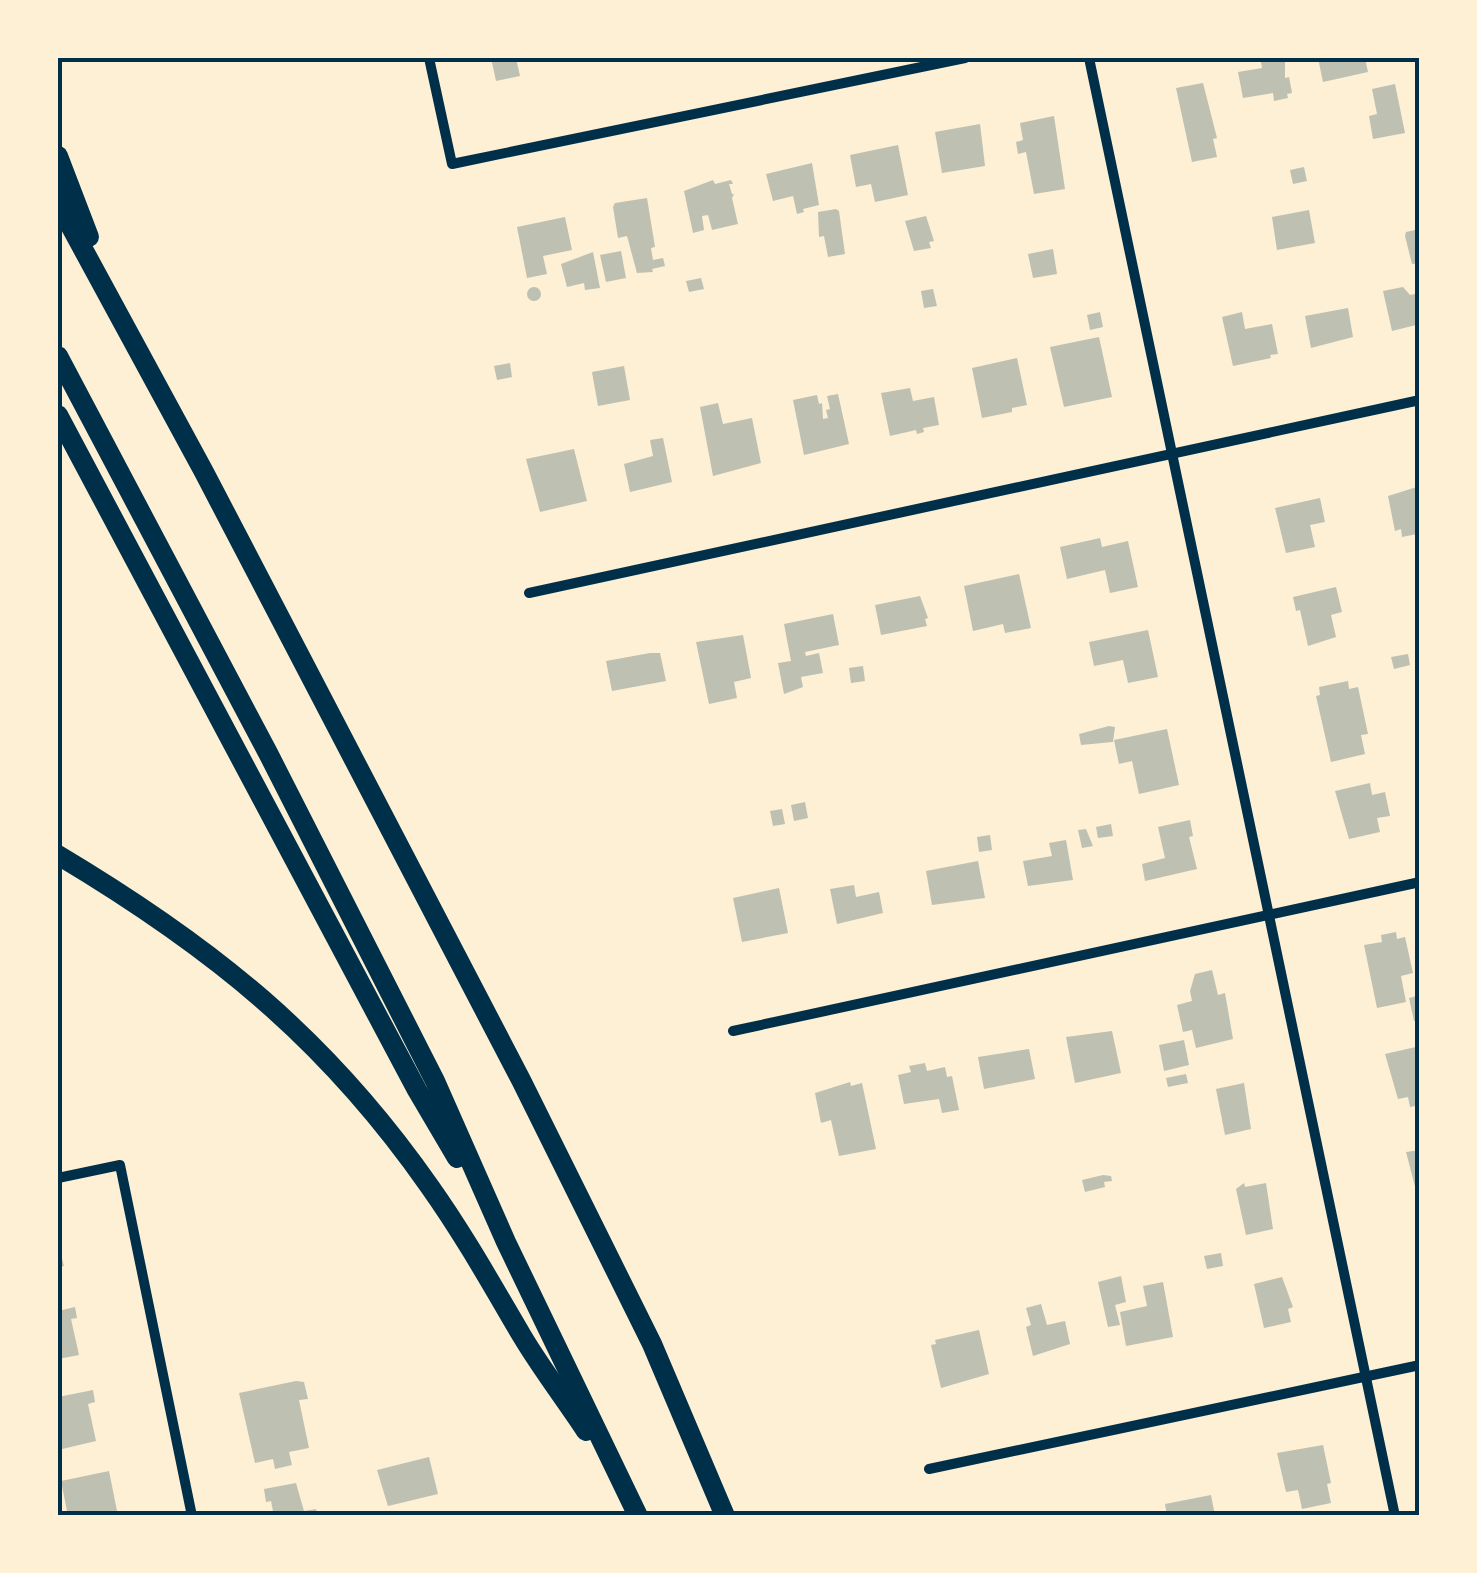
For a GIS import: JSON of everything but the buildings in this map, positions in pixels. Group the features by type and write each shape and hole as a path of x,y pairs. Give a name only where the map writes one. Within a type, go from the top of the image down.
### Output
{"highway":[{"path":"58,156 119,314"},
{"path":"58,203 521,1080 652,1344 725,1516"},
{"path":"58,356 435,1081 506,1242 638,1516"},
{"path":"58,416 416,1090 506,1242"},
{"path":"58,855 202,947 258,993 329,1061 428,1184 524,1338 626,1489"}],"street":[{"path":"429,58 452,164 965,58"},
{"path":"1089,58 1396,1516"},
{"path":"529,593 1420,400"},
{"path":"732,1031 1420,882"},
{"path":"58,1178 120,1165 192,1516"},
{"path":"929,1469 1420,1365"}]}
